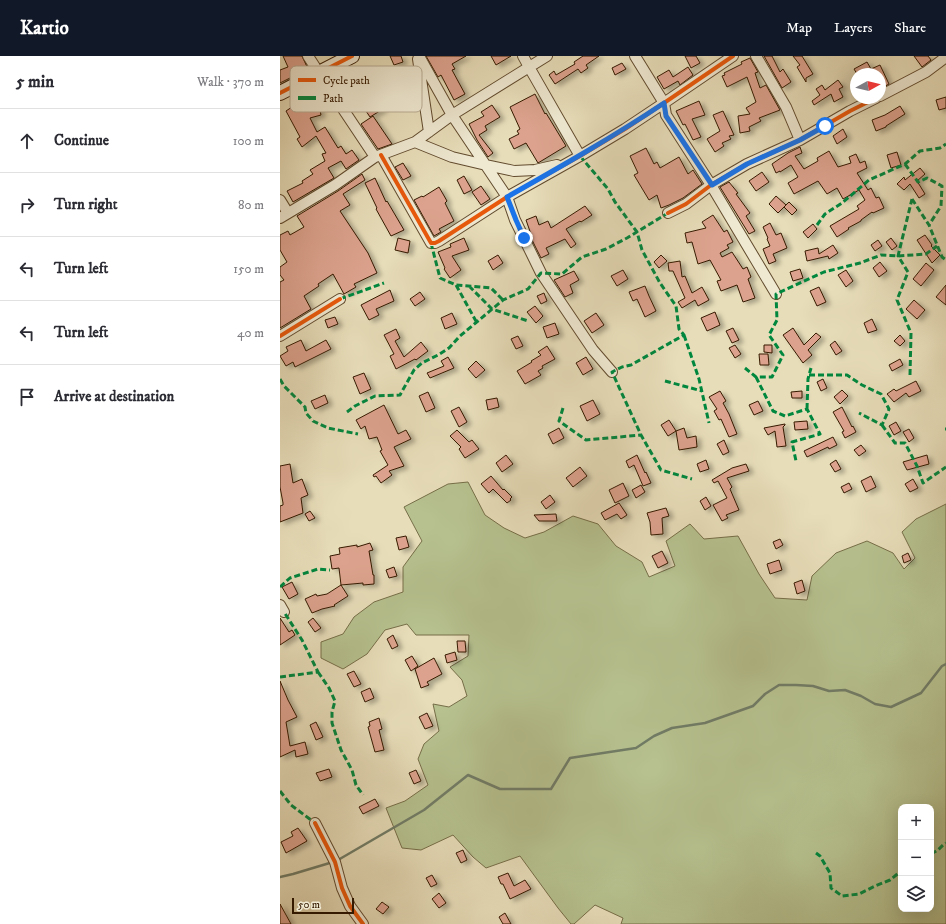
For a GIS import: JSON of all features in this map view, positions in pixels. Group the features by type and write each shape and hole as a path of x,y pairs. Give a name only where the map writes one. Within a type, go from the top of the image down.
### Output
{"street":[{"path":"308,56 314,66"},
{"path":"333,66 352,56"},
{"path":"418,56 452,115 507,197 541,273 593,350 612,372"},
{"path":"418,56 419,66"},
{"path":"523,56 580,156"},
{"path":"280,200 284,215 335,185 378,156 415,142 452,115 547,56"},
{"path":"635,56 664,103 666,116 712,185 776,294"},
{"path":"347,112 378,156 432,243 435,244 507,197 625,129 733,56"},
{"path":"756,56 786,107 800,140"},
{"path":"886,93 926,72 946,57"},
{"path":"422,84 429,132"},
{"path":"280,93 290,88"},
{"path":"668,213 686,204 712,185 747,164 800,140 864,104"},
{"path":"415,142 452,157 486,166 514,171 535,170 568,163"},
{"path":"280,336 340,299"},
{"path":"315,823 335,862 347,900 363,924"}],"green space":[{"path":"468,482 485,515 504,528 525,538 544,532 573,516 598,524 616,546 642,562 649,577 675,566 666,541 690,524 704,539 738,536 759,574 775,598 807,600 812,576 836,553 867,541 893,553 904,569 915,558 902,532 916,519 946,504 946,924 621,924 623,918 595,905 574,924 571,924 520,856 486,868 473,857 453,835 421,850 402,848 386,808 405,801 428,785 418,759 424,744 439,731 433,704 449,707 467,696 462,680 450,667 468,656 469,635 416,635 407,624 385,630 367,654 343,669 321,658 321,642 343,634 354,617 374,602 403,592 403,567 422,541 404,507 448,484"}],"building":[{"path":"283,56 302,56 307,66 290,66 290,78 280,83 280,70 288,67"},
{"path":"390,56 401,56 403,62 394,65"},
{"path":"426,56 466,56 452,64 455,69 452,70 465,94 454,100 441,75 438,77"},
{"path":"491,56 511,56 496,65"},
{"path":"583,56 599,56 586,65 588,68 581,73 578,69 555,84 549,75 554,71 556,75 575,64 574,62"},
{"path":"685,56 696,56 700,63 691,68"},
{"path":"764,56 772,56 780,72 783,69 791,82 782,88"},
{"path":"793,56 802,56 813,74 806,78 806,82 797,67 800,65"},
{"path":"914,56 928,56 931,60 922,67"},
{"path":"750,58 758,72 755,73 760,88 766,85 780,110 759,118 761,121 749,127 750,131 740,133 738,116 750,114 746,108 756,102 747,77 727,87 722,76 725,75 724,73 742,64 741,62"},
{"path":"867,62 870,68 856,68"},
{"path":"622,63 626,69 615,75 612,68"},
{"path":"880,65 881,68 873,68"},
{"path":"688,67 693,75 680,85 678,81 664,89 657,77 669,70 673,77"},
{"path":"886,78 889,84 886,86"},
{"path":"838,80 843,87 839,89 843,97 834,102 831,94 814,105 812,101 820,95 816,89 822,85 825,90"},
{"path":"535,94 545,114 546,113 566,146 538,163 526,143 514,149 509,139 519,134 517,131 520,129 510,107"},
{"path":"946,97 946,108 939,110 936,100"},
{"path":"699,101 705,115 692,119 701,137 693,140 676,111"},
{"path":"492,105 500,117 485,126 487,130 479,135 493,153 488,157 469,124 484,116 481,112"},
{"path":"900,106 905,114 886,127 876,131 872,120 885,115"},
{"path":"290,108 290,112 320,112 321,115 310,118 317,132 325,127 338,148 341,146 346,154 352,150 359,160 346,169 341,161 328,168 334,178 293,202 287,191 303,183 302,181 313,174 310,170 325,161 322,154 326,153 316,136 302,147 297,139 300,137 286,111"},
{"path":"723,111 734,135 729,136 731,139 722,143 724,146 715,152 707,139 720,131 713,115"},
{"path":"367,112 378,112 370,117"},
{"path":"373,116 392,144 378,149 361,124"},
{"path":"843,129 847,137 837,144 833,136"},
{"path":"800,147 802,153 795,156 804,169 818,161 817,158 829,151 838,167 851,163 849,157 856,154 860,163 865,161 867,168 857,173 868,190 871,188 876,198 879,197 884,208 873,213 872,212 837,237 830,226 859,209 857,206 865,200 859,190 843,199 837,188 827,194 818,181 794,194 788,183 798,177 791,165 776,173 772,164"},
{"path":"646,148 654,164 657,162 660,168 679,157 688,174 693,170 702,184 683,198 661,208 657,195 649,200 634,175 638,173 630,156"},
{"path":"897,152 901,165 891,168 887,155"},
{"path":"403,163 411,176 403,180 395,167"},
{"path":"920,168 925,174 917,181 925,194 919,198 910,184 904,190 897,184 904,177 905,180"},
{"path":"762,172 769,182 756,191 749,181"},
{"path":"362,174 365,180 343,194 350,205 340,211 368,253 377,273 354,284 356,287 344,294 333,274 304,296 311,309 280,328 280,282 284,280 280,275 280,267 287,262 280,250 280,235 288,231 290,235 304,227 297,216 338,191"},
{"path":"464,176 472,190 464,194 457,180"},
{"path":"375,178 386,202 387,201 404,230 391,236 376,209 377,208 365,183"},
{"path":"729,182 738,193 736,194 750,213 746,216 755,231 749,234 720,187"},
{"path":"481,186 490,199 481,205 472,192"},
{"path":"439,187 447,201 445,203 454,221 439,229 441,232 434,236 414,200 422,196 423,197"},
{"path":"776,196 786,205 778,213 769,204"},
{"path":"789,202 797,210 792,215 784,207"},
{"path":"585,206 592,215 566,229 576,244 571,248 565,239 546,248 549,254 541,258 531,238 532,237 526,220 536,216 539,225 548,221 551,228"},
{"path":"713,215 724,232 727,230 733,242 727,245 729,248 720,253 722,257 732,252 743,269 747,267 751,277 748,279 755,298 743,302 737,285 721,291 717,281 721,280 710,260 698,264 692,242 687,243 685,233 706,228 702,222"},
{"path":"770,223 776,235 781,233 787,248 773,254 776,261 769,264 763,249 770,246 763,227"},
{"path":"813,224 817,229 808,238 803,232"},
{"path":"925,235 932,245 931,246 940,255 932,263 917,240"},
{"path":"398,238 410,241 408,253 395,250"},
{"path":"464,238 469,250 452,256 461,270 450,278 444,269 445,268 438,252 451,247 450,244"},
{"path":"891,238 897,246 892,250 886,242"},
{"path":"878,240 882,246 875,251 871,245"},
{"path":"833,245 838,253 829,259 828,256 807,261 805,251 818,248 819,254"},
{"path":"498,255 503,263 493,270 488,261"},
{"path":"661,255 667,261 659,268 654,262"},
{"path":"680,261 682,277 685,276 692,293 702,287 709,300 698,306 695,300 682,308 678,302 685,298 673,271 669,271 668,263"},
{"path":"880,262 887,271 879,277 873,268"},
{"path":"926,263 934,270 921,286 913,279"},
{"path":"800,269 803,278 793,281 790,272"},
{"path":"623,270 628,279 617,286 611,276"},
{"path":"846,270 853,281 846,287 838,275"},
{"path":"574,271 579,280 570,285 573,293 565,297 554,280"},
{"path":"946,285 946,305 936,297"},
{"path":"645,286 656,311 645,317 637,299 633,301 629,292"},
{"path":"819,287 826,302 817,306 810,291"},
{"path":"390,290 394,301 376,309 379,315 369,320 361,305"},
{"path":"420,292 425,299 415,306 410,299"},
{"path":"544,293 547,301 541,304 537,296"},
{"path":"914,300 925,310 917,319 906,309"},
{"path":"535,306 543,316 536,323 527,312"},
{"path":"715,312 720,325 707,331 701,318"},
{"path":"452,313 457,324 445,329 441,318"},
{"path":"596,313 604,325 592,333 584,321"},
{"path":"335,317 338,324 328,328 325,320"},
{"path":"872,319 877,330 868,333 864,323"},
{"path":"555,323 559,334 547,338 543,327"},
{"path":"733,328 739,340 732,343 726,331"},
{"path":"793,328 804,345 816,333 821,337 808,350 812,355 803,363 783,335"},
{"path":"396,329 400,338 395,341 404,357 421,342 428,351 416,360 415,359 396,369 390,356 394,354 384,335"},
{"path":"900,335 905,341 900,346 894,341"},
{"path":"518,336 523,346 516,349 511,339"},
{"path":"301,340 306,351 326,340 331,349 295,367 293,362 286,366 280,356 288,351 286,347"},
{"path":"835,341 842,351 836,355 830,345"},
{"path":"735,345 741,354 735,358 729,348"},
{"path":"764,345 772,345 772,353 764,352"},
{"path":"547,346 555,359 542,366 543,368 538,371 541,375 525,384 517,371 541,355 538,352"},
{"path":"759,354 768,354 769,365 760,365"},
{"path":"448,357 454,368 430,378 427,373 444,366 441,361"},
{"path":"586,357 593,369 583,375 576,363"},
{"path":"900,359 903,365 892,371 889,365"},
{"path":"476,361 485,370 476,378 468,369"},
{"path":"364,373 371,389 360,394 353,377"},
{"path":"823,379 827,388 821,391 817,382"},
{"path":"916,381 921,391 909,397 906,393 894,402 887,394 894,389 896,391"},
{"path":"842,390 848,396 840,404 834,397"},
{"path":"720,391 726,401 723,403 737,434 729,437 721,419 719,420 714,411 717,409 709,397"},
{"path":"802,391 802,398 792,398 791,392"},
{"path":"428,392 435,408 426,412 419,396"},
{"path":"325,395 328,403 315,409 311,401"},
{"path":"497,398 499,407 488,410 486,400"},
{"path":"593,400 600,414 587,421 580,406"},
{"path":"758,401 763,411 754,415 749,405"},
{"path":"384,405 398,434 406,430 411,439 394,447 404,466 389,471 392,475 381,483 376,476 374,477 373,475 388,465 380,451 382,450 377,437 369,439 365,426 361,429 356,420"},
{"path":"459,407 467,422 459,427 451,411"},
{"path":"842,407 856,432 845,438 842,432 844,431 833,412"},
{"path":"669,420 676,431 668,436 661,425"},
{"path":"807,421 808,429 795,430 794,422"},
{"path":"896,422 901,431 894,435 889,426"},
{"path":"785,424 783,427 786,446 777,447 775,431 768,435 764,428"},
{"path":"559,428 564,438 553,444 548,434"},
{"path":"684,428 687,438 696,436 697,447 679,450 676,431"},
{"path":"909,429 914,438 909,442 903,432"},
{"path":"457,430 469,442 472,440 479,449 465,458 459,449 461,447 450,436"},
{"path":"833,437 837,445 829,449 828,447 807,457 804,451"},
{"path":"724,440 729,452 723,455 717,444"},
{"path":"861,445 866,451 859,456 854,450"},
{"path":"506,455 513,464 502,472 496,463"},
{"path":"637,455 651,483 643,486 634,465 629,468 626,461"},
{"path":"927,455 929,464 907,470 903,462"},
{"path":"706,460 709,469 700,472 697,464"},
{"path":"836,460 841,469 835,472 830,464"},
{"path":"290,464 293,483 302,479 308,495 301,498 303,513 280,522 280,506 283,505 283,503 280,487 280,466"},
{"path":"746,464 749,471 727,478 732,487 730,489 739,510 726,515 728,518 722,521 713,505 727,498 718,481 714,483 712,480 732,468"},
{"path":"580,467 587,476 573,487 566,478"},
{"path":"491,476 503,490 504,489 512,497 507,503 493,489 489,493 481,484"},
{"path":"871,476 876,487 866,492 861,481"},
{"path":"913,479 918,488 910,492 905,484"},
{"path":"623,483 629,496 615,503 609,490"},
{"path":"849,483 852,489 844,493 841,487"},
{"path":"641,485 645,492 636,498 632,490"},
{"path":"550,495 555,502 546,509 541,502"},
{"path":"706,497 711,506 705,510 700,501"},
{"path":"619,503 627,515 621,519 617,514 605,520 601,513"},
{"path":"666,508 669,516 662,518 663,534 651,535 650,522 647,513"},
{"path":"310,511 315,518 309,521 305,514"},
{"path":"556,514 557,521 539,521 534,515"},
{"path":"406,536 409,547 399,550 396,538"},
{"path":"780,539 783,545 776,549 773,542"},
{"path":"370,543 373,550 369,551 374,575 374,584 363,585 363,583 341,585 339,568 332,569 330,556 340,554 339,548 357,545 357,547"},
{"path":"662,551 668,563 658,568 652,556"},
{"path":"908,553 911,560 904,563 902,556"},
{"path":"779,560 782,570 770,574 767,564"},
{"path":"394,567 397,576 389,578 386,570"},
{"path":"802,580 805,591 797,594 794,583"},
{"path":"292,582 298,594 289,599 282,587"},
{"path":"341,585 348,596 334,605 335,606 312,613 305,599 316,594 317,596 327,594"},
{"path":"280,618 289,632 292,630 295,635 280,645"},
{"path":"313,618 321,628 315,632 308,622"},
{"path":"393,635 398,646 392,649 387,639"},
{"path":"457,641 465,641 466,652 458,652"},
{"path":"455,652 457,660 447,663 445,655"},
{"path":"412,656 418,666 411,671 405,660"},
{"path":"434,658 442,674 427,682 429,685 421,688 415,669"},
{"path":"354,671 361,684 354,687 347,674"},
{"path":"280,681 297,717 286,722 290,746 305,742 308,754 296,757 295,750 280,757"},
{"path":"370,688 374,698 365,702 361,692"},
{"path":"427,713 433,726 425,729 419,717"},
{"path":"379,718 382,729 379,730 384,750 375,752 368,727 370,726 369,722"},
{"path":"316,722 323,737 316,740 310,725"},
{"path":"329,769 332,777 320,781 316,773"},
{"path":"416,770 421,781 414,784 409,773"},
{"path":"375,799 379,806 363,814 359,807"},
{"path":"298,828 307,841 286,853 281,842 293,836 291,832"},
{"path":"463,850 467,860 461,863 456,853"},
{"path":"508,873 514,886 525,880 531,889 510,899 498,877"},
{"path":"432,875 437,884 431,887 426,878"},
{"path":"439,893 446,903 439,908 432,899"},
{"path":"382,902 389,907 383,914 376,909"},
{"path":"280,904 291,924 280,924"},
{"path":"505,913 511,924 503,924 499,917"}],"waterway":[{"path":"338,860 424,810 468,775 500,789 551,789 570,758 636,748 654,736 672,728 705,723 753,706 765,694 779,685 813,686 829,691 845,690 861,696 875,704 891,707 921,693 942,666 946,664"},
{"path":"280,877 333,862"}],"marked path":[{"path":"817,225 825,214 842,203 869,180 905,164 920,151 940,148 946,144"},
{"path":"580,156 608,189 615,202 637,232 642,250 660,283 676,306 679,329 684,335 631,365 622,367 612,372 641,435 661,470 692,479"},
{"path":"905,164 918,182 927,178 942,186 941,206 929,225"},
{"path":"912,199 929,225 942,257 946,260"},
{"path":"910,375 911,333 897,300 908,272 898,256 912,199"},
{"path":"347,412 355,406 375,396 400,395 414,370 422,363 449,348 460,336 503,300 528,289 541,273 562,274 582,257 606,249 668,213"},
{"path":"431,243 440,278 456,285 491,288 503,300"},
{"path":"745,368 756,377 772,377 783,355 769,335 777,320 776,294 824,272 860,263 881,255 898,256 926,254 937,246"},
{"path":"340,299 384,283"},
{"path":"456,285 477,323"},
{"path":"469,286 492,309 528,321"},
{"path":"684,335 699,379 709,423"},
{"path":"807,409 808,379 811,368"},
{"path":"809,375 847,375 862,385 881,394 889,409 882,425 859,413"},
{"path":"756,377 773,411 785,416 807,409 820,434 792,442 796,461"},
{"path":"280,379 284,386 305,407 306,413 313,421 328,428 358,434"},
{"path":"665,381 702,391"},
{"path":"563,408 559,421 586,440 641,435"},
{"path":"882,425 895,443 905,443 917,466 923,483 946,467"},
{"path":"280,587 290,578 318,569 330,570"},
{"path":"280,677 318,672 302,640 284,612"},
{"path":"318,672 329,688 335,701 332,712 332,723 341,750 352,770 356,785 363,795"},
{"path":"280,791 291,805 315,823"},
{"path":"934,852 946,843"},
{"path":"816,853 820,856 830,873 831,888 842,896 859,894 890,880 898,873"}],"cycle path":[{"path":"333,66 352,56"},
{"path":"381,155 431,243 435,243 507,197 625,129 733,56"},
{"path":"280,93 290,88"},
{"path":"668,213 686,204 711,185 747,164 800,140 864,104"},
{"path":"280,336 340,299"},
{"path":"315,823 335,862 342,888 350,906 363,924"}],"route":[{"path":"524,238 507,197 580,156 664,103 666,116 712,185 747,164 800,140 825,126"}]}
